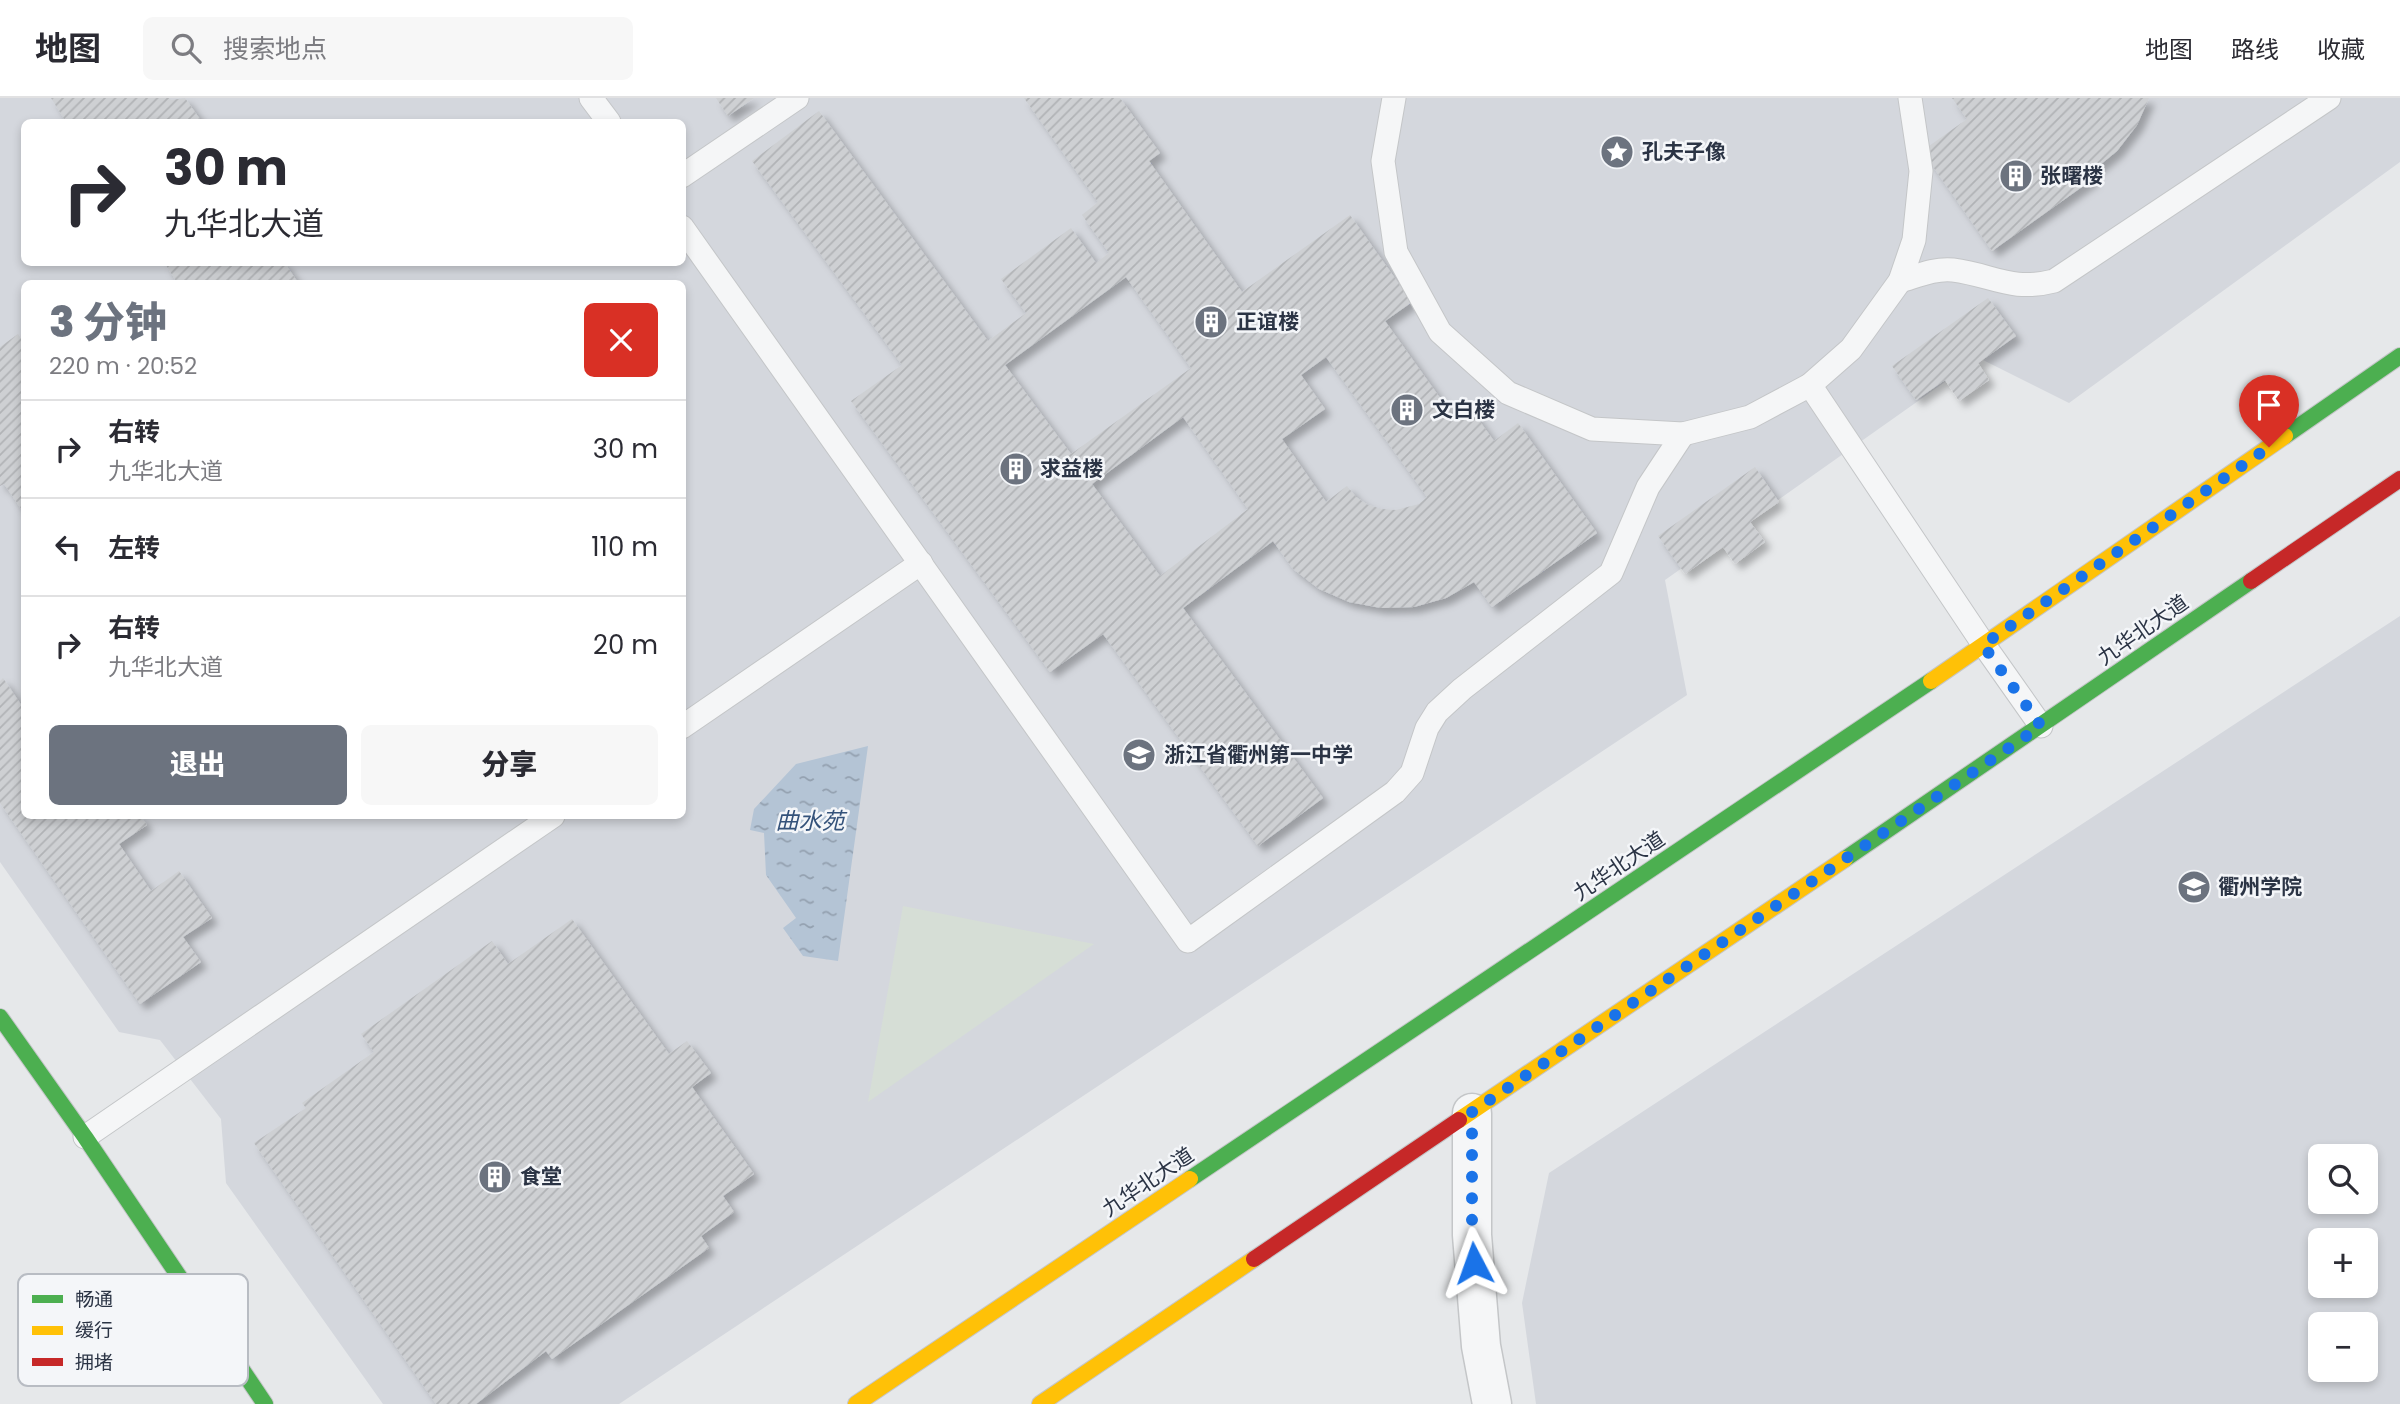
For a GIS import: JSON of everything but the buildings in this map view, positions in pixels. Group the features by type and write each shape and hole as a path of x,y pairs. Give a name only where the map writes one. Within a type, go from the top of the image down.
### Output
{"main road":[{"name":"九华北大道","path":"856,1404 1983,645 2400,356"},
{"name":"九华北大道","path":"1040,1404 2041,726 2400,479"},
{"path":"0,1017 177,1274"},
{"path":"248,1379 265,1404"}],"street":[{"path":"1472,1112 1472,1235 1481,1346 1492,1404"}],"lane":[{"path":"591,98 607,119"},
{"path":"686,173 797,98"},
{"path":"1394,98 1382,161 1396,251 1440,332 1508,393 1592,429 1683,434 1750,417 1810,385 1851,349 1900,281 1914,240 1921,171 1910,98"},
{"path":"1900,281 1933,271 1951,270 2029,287 2054,281 2329,98"},
{"path":"686,233 1188,941 1395,792 1412,774 1427,728 1437,712 1462,689 1611,573 1648,487 1683,434"},
{"path":"1810,385 1983,645 2041,726"},
{"path":"686,724 921,563"},
{"path":"85,1138 549,819"}],"shaded area":[{"name":"浙江省衢州第一中学","path":"0,98 2400,98 2400,162 2069,403 1979,358 1665,580 1687,695 619,1404 383,1404 226,1183 221,1119 160,1040 119,1032 0,862"},
{"name":"衢州学院","path":"2400,616 2400,1404 1536,1404 1522,1303 1549,1173"},
{"path":"903,906 1094,944 868,1102"}],"water":[{"name":"曲水苑","path":"868,746 838,961 803,956 783,928 796,918 766,875 764,833 750,830 754,809 796,764"}],"traffic: fast":[{"path":"2285,436 2400,356"},
{"path":"1845,859 2251,581"},
{"path":"1190,1179 1931,681"},
{"path":"0,1017 177,1274"},
{"path":"248,1379 265,1404"}],"traffic: slow":[{"path":"1931,681 2285,436"},
{"path":"1459,1120 1845,859"},
{"path":"856,1404 1190,1179"},
{"path":"1040,1404 1254,1259"}],"traffic: jam":[{"path":"2251,581 2400,479"},
{"path":"1254,1259 1459,1120"}],"place":[{"name":"孔夫子像","path":"1617,152"},
{"name":"张曙楼","path":"2016,176"},
{"name":"正谊楼","path":"1211,322"},
{"name":"文白楼","path":"1407,410"},
{"name":"求益楼","path":"1016,469"},
{"name":"浙江省衢州第一中学","path":"1139,755"},
{"name":"衢州学院","path":"2194,887"},
{"name":"食堂","path":"495,1177"}],"route":[{"path":"1474,1263 1472,1112 2041,726 1983,645 2269,447"}]}
